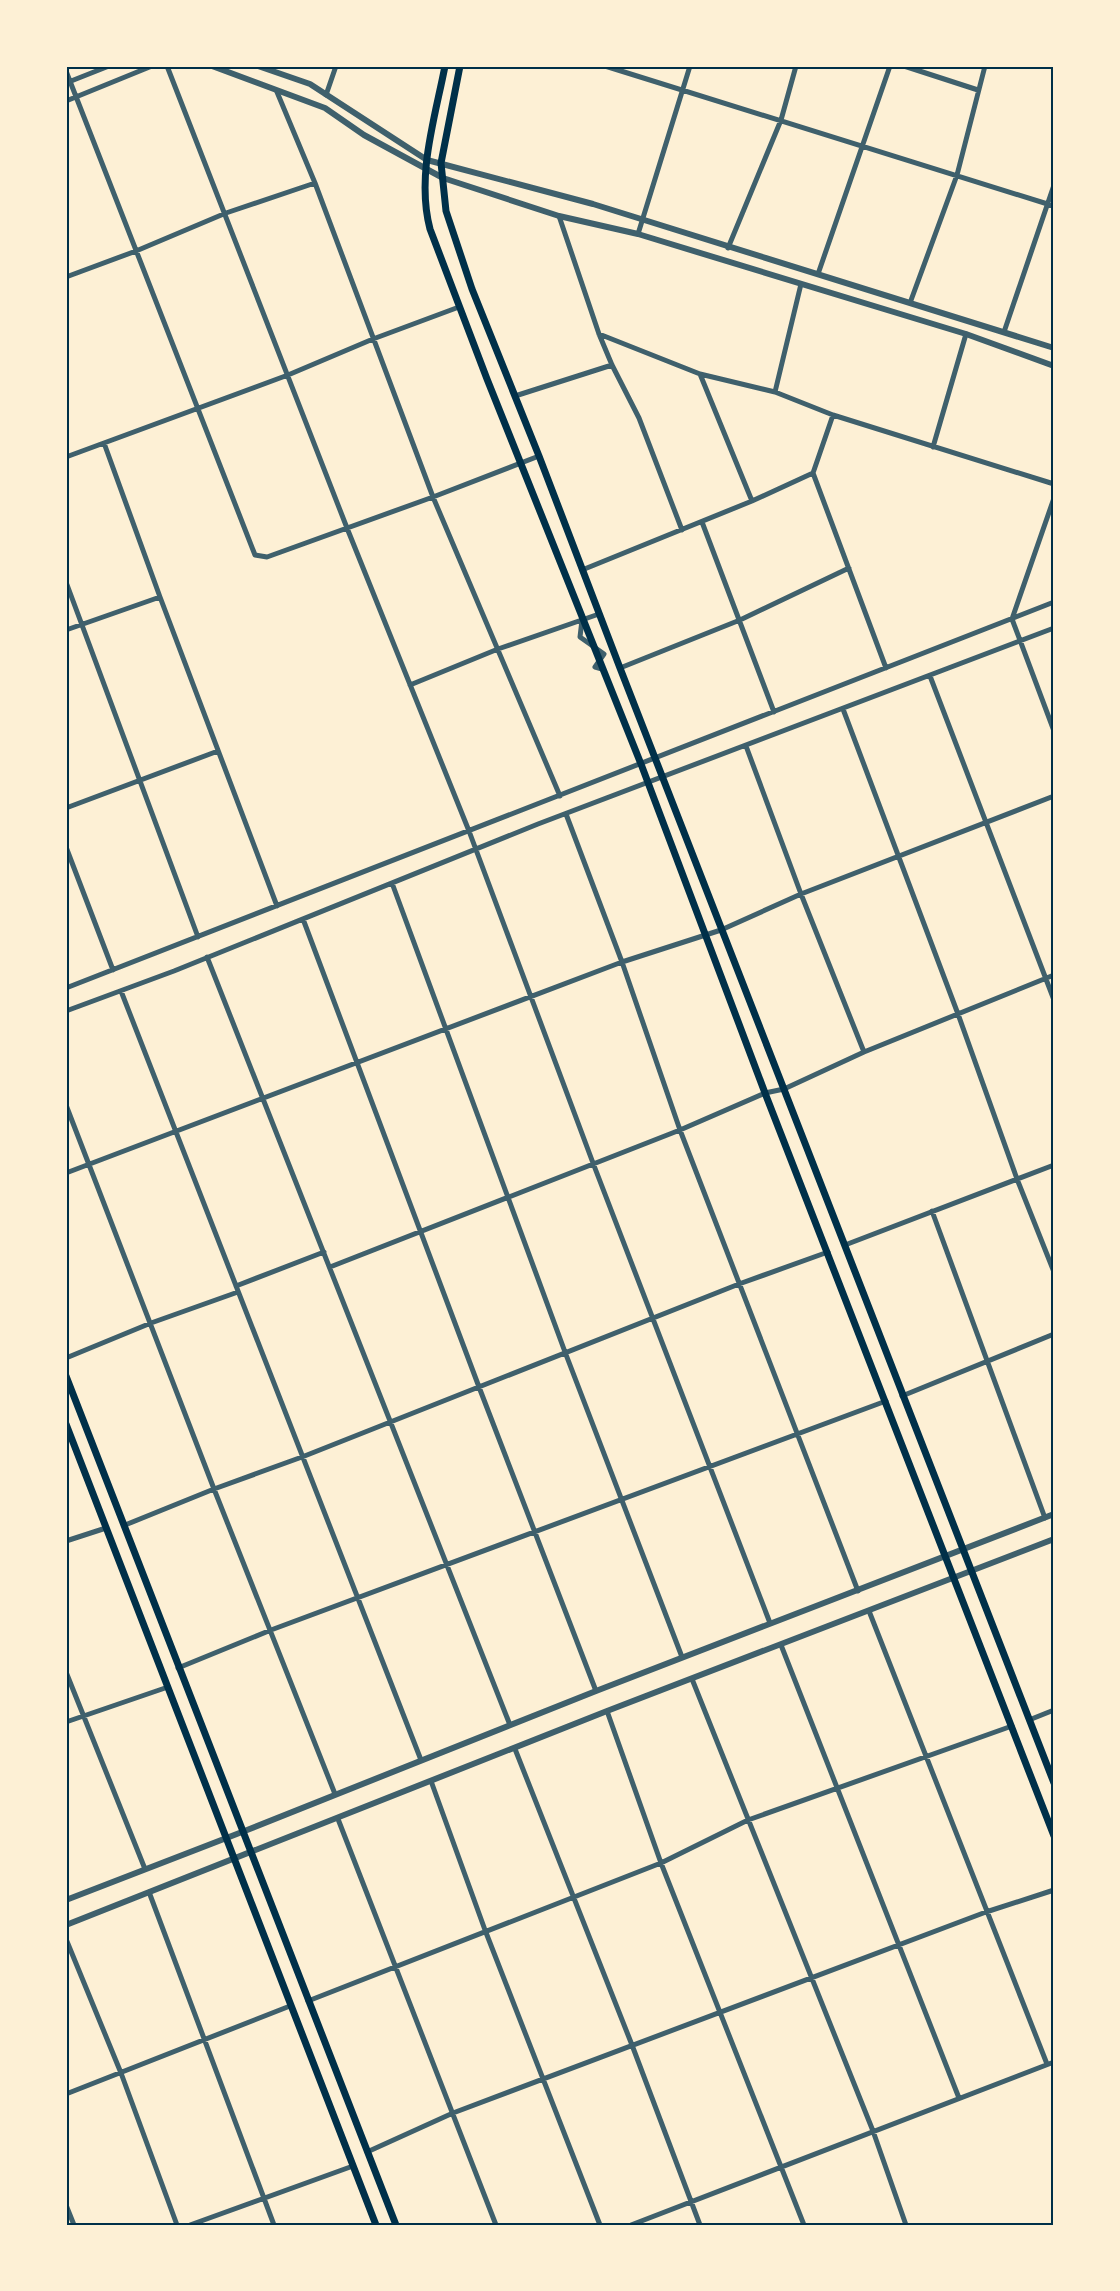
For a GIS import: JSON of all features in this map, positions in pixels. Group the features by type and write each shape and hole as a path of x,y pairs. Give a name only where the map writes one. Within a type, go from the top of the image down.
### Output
{"main road":[{"path":"445,66 428,160 425,210 459,307 649,783 765,1093 1054,1836"},
{"path":"460,66 441,163 446,212 472,289 539,456 1054,1783"},
{"path":"66,1376 396,2225"},
{"path":"66,1424 376,2225"}],"street":[{"path":"68,82 109,66"},
{"path":"66,101 152,66"},
{"path":"167,66 347,528 476,850 593,1163 770,1623"},
{"path":"212,66 325,108 364,135 443,178 559,216 638,234 966,334 1054,366"},
{"path":"258,66 310,84 428,160 642,219 728,248 1054,348"},
{"path":"326,95 336,66"},
{"path":"605,66 1051,205"},
{"path":"638,234 690,66"},
{"path":"728,248 781,120 796,66"},
{"path":"818,274 890,66"},
{"path":"903,66 978,90"},
{"path":"910,303 957,175 985,66"},
{"path":"66,71 68,82 77,97 196,409 255,555 267,556 433,497 539,456"},
{"path":"277,92 315,183 433,497 560,795"},
{"path":"66,277 136,251 226,213 315,183"},
{"path":"1004,332 1051,205 1054,185"},
{"path":"559,216 599,334 639,418 682,530"},
{"path":"775,392 801,285"},
{"path":"66,457 288,375 373,339 459,307"},
{"path":"599,334 700,374 775,392 833,415 1054,484"},
{"path":"933,447 966,334"},
{"path":"515,396 612,364"},
{"path":"700,374 752,501"},
{"path":"833,415 813,473 886,668"},
{"path":"104,443 276,906"},
{"path":"582,570 702,522 813,473"},
{"path":"1054,498 1012,619 1054,731"},
{"path":"702,522 774,712"},
{"path":"620,668 740,620 849,568"},
{"path":"66,582 198,937"},
{"path":"66,630 160,597"},
{"path":"66,988 1054,603"},
{"path":"410,685 498,649 599,615"},
{"path":"66,1011 567,813 1054,628"},
{"path":"930,676 1054,1000"},
{"path":"843,709 958,1014 1017,1179 1054,1272"},
{"path":"746,746 801,894 864,1052"},
{"path":"66,808 218,751"},
{"path":"66,1173 622,962 722,930 801,894 1054,796"},
{"path":"567,813 680,1130 799,1432 858,1591"},
{"path":"66,847 113,970"},
{"path":"392,883 565,1352 682,1657"},
{"path":"303,919 478,1387 596,1691"},
{"path":"207,957 510,1725"},
{"path":"330,1267 419,1230 680,1130 765,1093 784,1089 864,1052 1054,975"},
{"path":"121,991 421,1760"},
{"path":"66,1105 335,1794"},
{"path":"845,1245 1054,1165"},
{"path":"932,1211 1045,1518"},
{"path":"66,1358 324,1252"},
{"path":"125,1525 653,1317 828,1252"},
{"path":"902,1396 1054,1334"},
{"path":"178,1668 357,1597 886,1401"},
{"path":"66,1900 682,1657 1054,1514"},
{"path":"66,1541 106,1527"},
{"path":"66,1925 251,1854 607,1711 1054,1540"},
{"path":"869,1611 924,1757 1047,2064"},
{"path":"781,1645 959,2098"},
{"path":"66,1672 146,1869"},
{"path":"692,1679 873,2131 906,2225"},
{"path":"66,1722 168,1687"},
{"path":"1029,1720 1054,1710"},
{"path":"607,1711 661,1863 722,2012 804,2225"},
{"path":"308,2001 395,1965 661,1863 748,1820 1012,1726"},
{"path":"514,1749 574,1896 700,2225"},
{"path":"431,1781 485,1930 600,2225"},
{"path":"338,1819 496,2225"},
{"path":"367,2152 453,2113 986,1912 1054,1890"},
{"path":"149,1892 274,2225"},
{"path":"66,1939 121,2073 177,2225"},
{"path":"66,2094 290,2006"},
{"path":"631,2225 1054,2062"},
{"path":"189,2225 353,2166"},
{"path":"66,2205 74,2225"}]}
